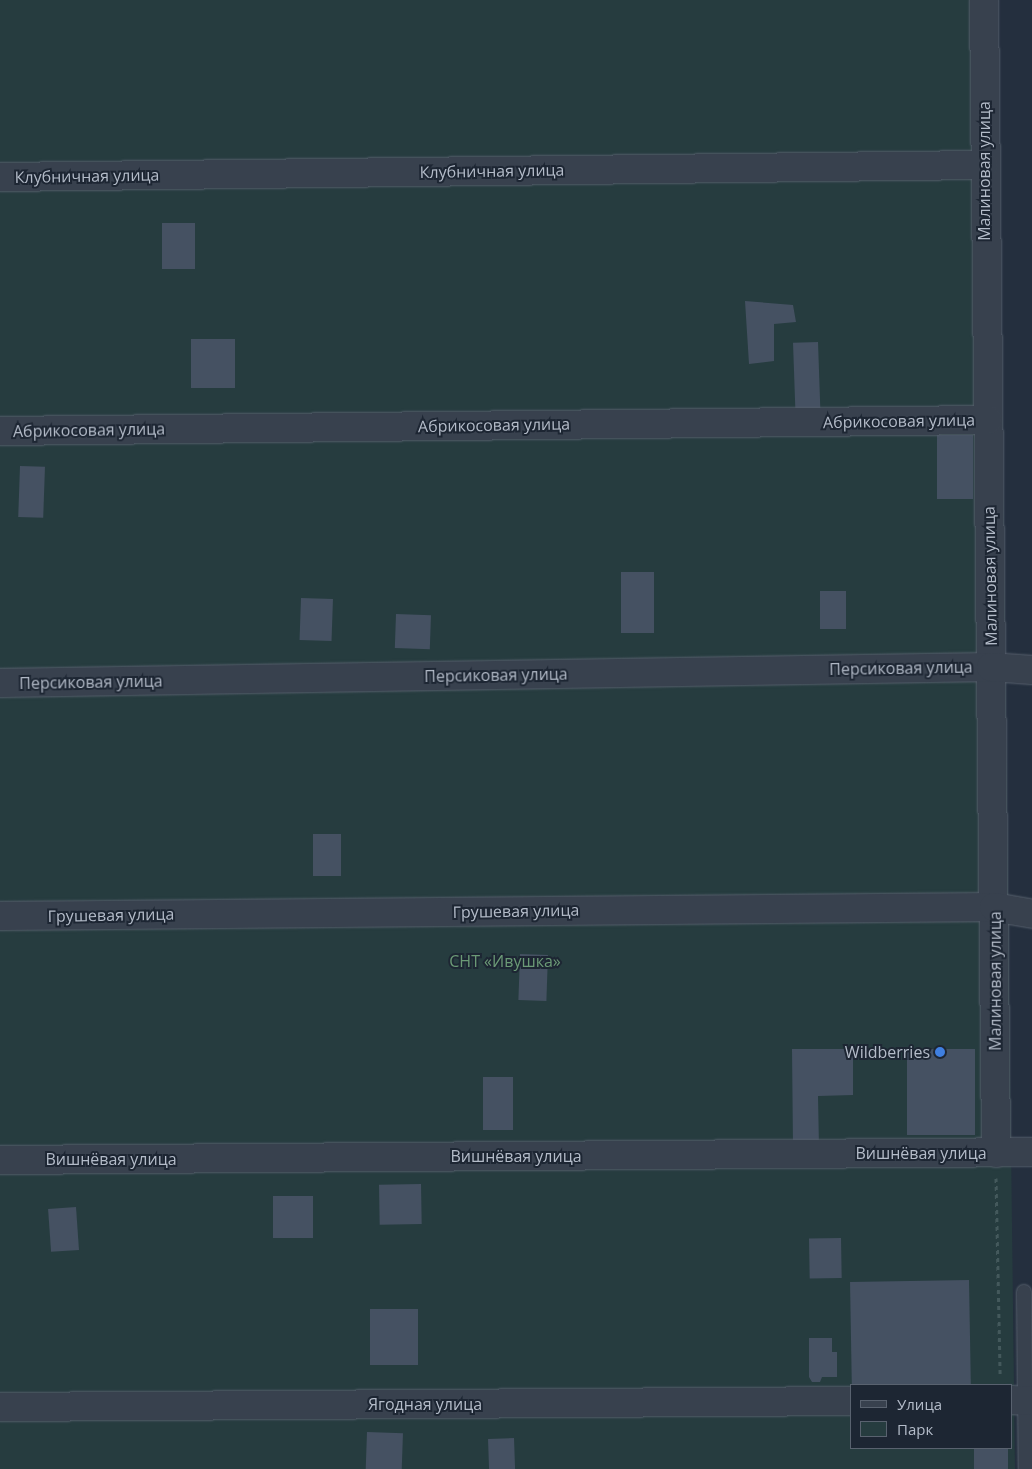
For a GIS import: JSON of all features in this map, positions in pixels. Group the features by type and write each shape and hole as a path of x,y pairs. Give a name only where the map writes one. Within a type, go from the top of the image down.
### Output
{"street":[{"name":"Малиновая улица","path":"984,0 984,165 996,1153"},
{"name":"Клубничная улица","path":"0,177 984,165"},
{"name":"Абрикосовая улица","path":"0,431 988,420"},
{"name":"Персиковая улица","path":"0,683 991,667 1032,670"},
{"name":"Грушевая улица","path":"0,916 994,907 1032,914"},
{"name":"Вишнёвая улица","path":"0,1160 1032,1152"},
{"name":"Ягодная улица","path":"0,1407 850,1401"}],"lane":[{"path":"1024,1292 1023,1401 1026,1469"}],"path":[{"path":"996,1153 1000,1384"}],"green space":[{"name":"СНТ «Ивушка»","path":"0,0 997,0 1015,1469 0,1469"}],"building":[{"path":"162,223 195,223 195,269 162,269"},
{"path":"745,301 793,305 796,322 774,324 774,361 749,364"},
{"path":"191,339 235,339 235,388 191,388"},
{"path":"818,342 820,410 795,411 793,343"},
{"path":"937,435 973,435 973,499 937,499"},
{"path":"20,466 45,467 43,518 18,517"},
{"path":"621,572 654,572 654,633 621,633"},
{"path":"820,591 846,591 846,629 820,629"},
{"path":"301,598 333,599 332,641 300,640"},
{"path":"396,614 431,615 430,649 395,648"},
{"path":"313,834 341,834 341,876 313,876"},
{"path":"520,954 548,955 546,1001 518,1000"},
{"path":"792,1049 853,1049 853,1095 818,1096 819,1147 793,1147"},
{"path":"907,1049 975,1049 975,1135 907,1135"},
{"path":"483,1077 513,1077 513,1130 483,1130"},
{"path":"421,1184 422,1224 380,1225 379,1185"},
{"path":"273,1196 313,1196 313,1238 273,1238"},
{"path":"76,1207 79,1250 51,1252 48,1209"},
{"path":"841,1238 842,1278 810,1279 809,1239"},
{"path":"969,1280 971,1384 852,1384 850,1282"},
{"path":"370,1309 418,1309 418,1365 370,1365"},
{"path":"809,1338 832,1338 832,1352 837,1352 837,1377 822,1377 820,1382 812,1382 809,1377"},
{"path":"367,1432 403,1433 402,1469 366,1469"},
{"path":"514,1438 515,1469 489,1469 488,1439"},
{"path":"974,1449 1008,1449 1008,1469 974,1469"}],"place":[{"name":"Wildberries","path":"940,1052"}]}
